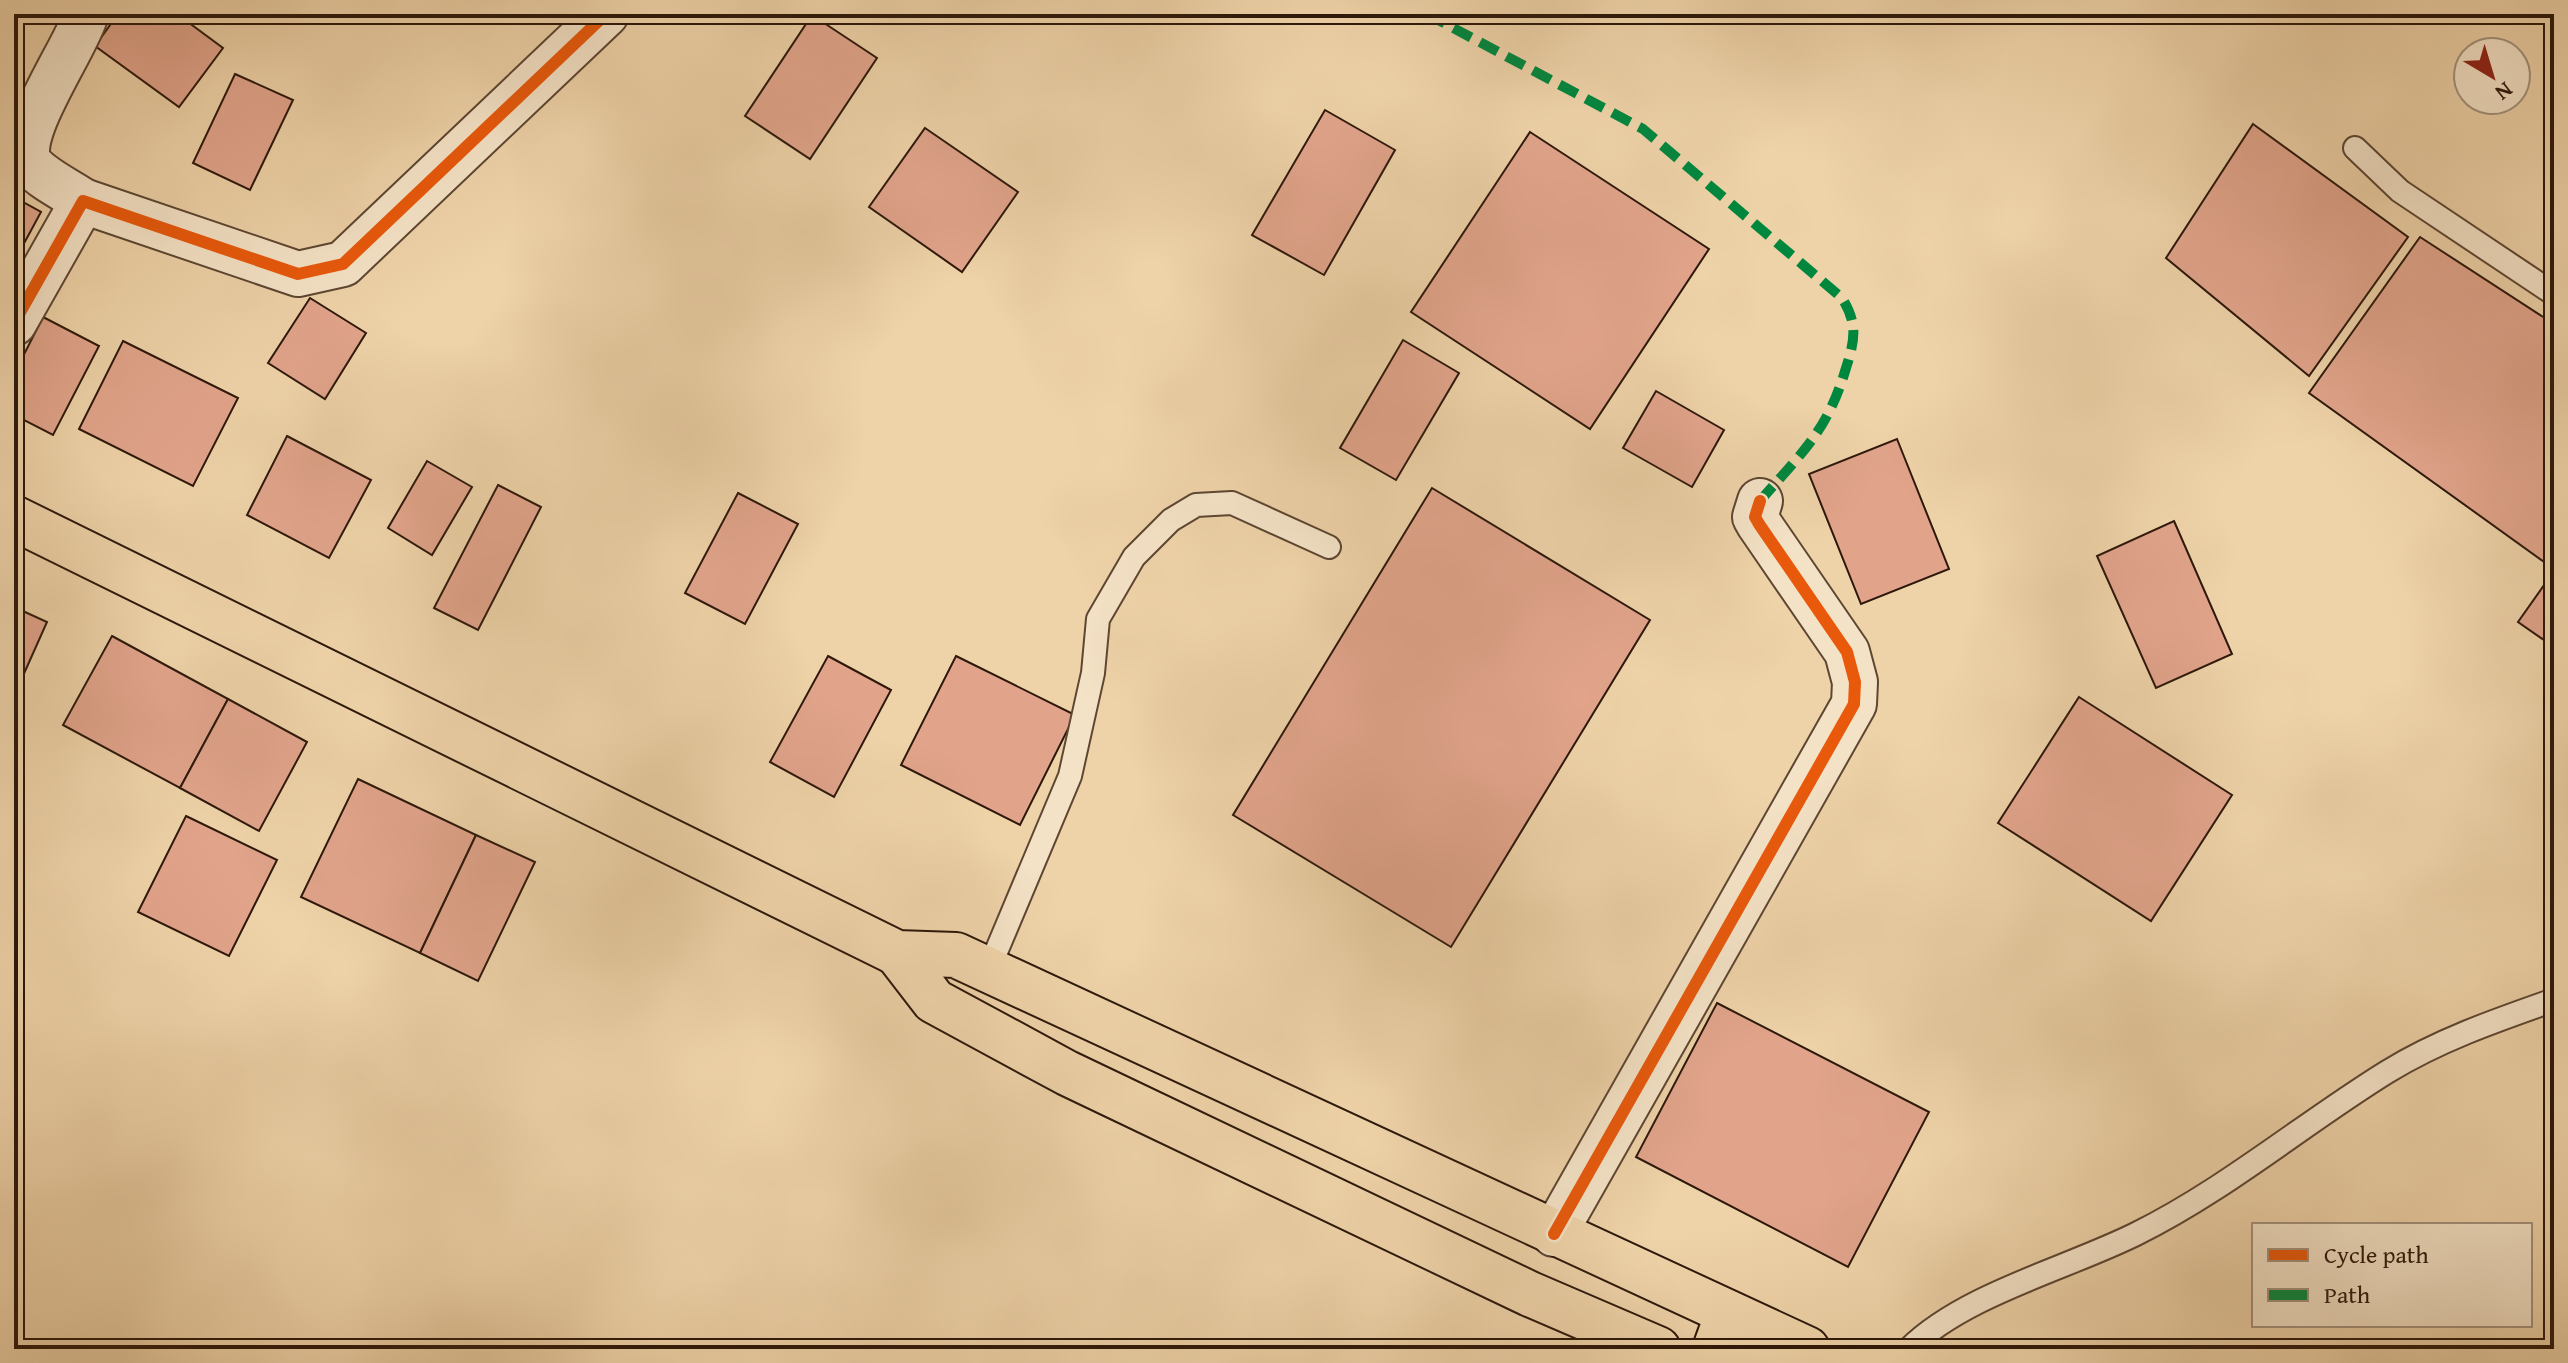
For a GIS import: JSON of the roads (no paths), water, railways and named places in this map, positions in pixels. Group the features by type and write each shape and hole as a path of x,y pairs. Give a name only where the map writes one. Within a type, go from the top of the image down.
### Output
{"highway":[{"path":"14,518 897,953 956,955 1554,1234 1721,1331 1807,1349"},
{"path":"897,953 934,1001 1067,1073 1530,1294 1658,1349"}],"street":[{"path":"86,14 64,66 28,128 25,147 32,167 83,201 298,274 332,269 358,254 606,14"},
{"path":"14,323 83,201"},
{"path":"1554,1234 1854,704 1853,664 1755,517 1760,501"}],"lane":[{"path":"2355,148 2400,191 2554,294"},
{"path":"988,971 1070,776 1093,673 1098,619 1134,557 1171,520 1196,505 1232,503 1329,547"},
{"path":"1909,1349 1924,1335 1972,1307 2136,1234 2179,1211 2400,1065 2474,1029 2554,1000"}]}
